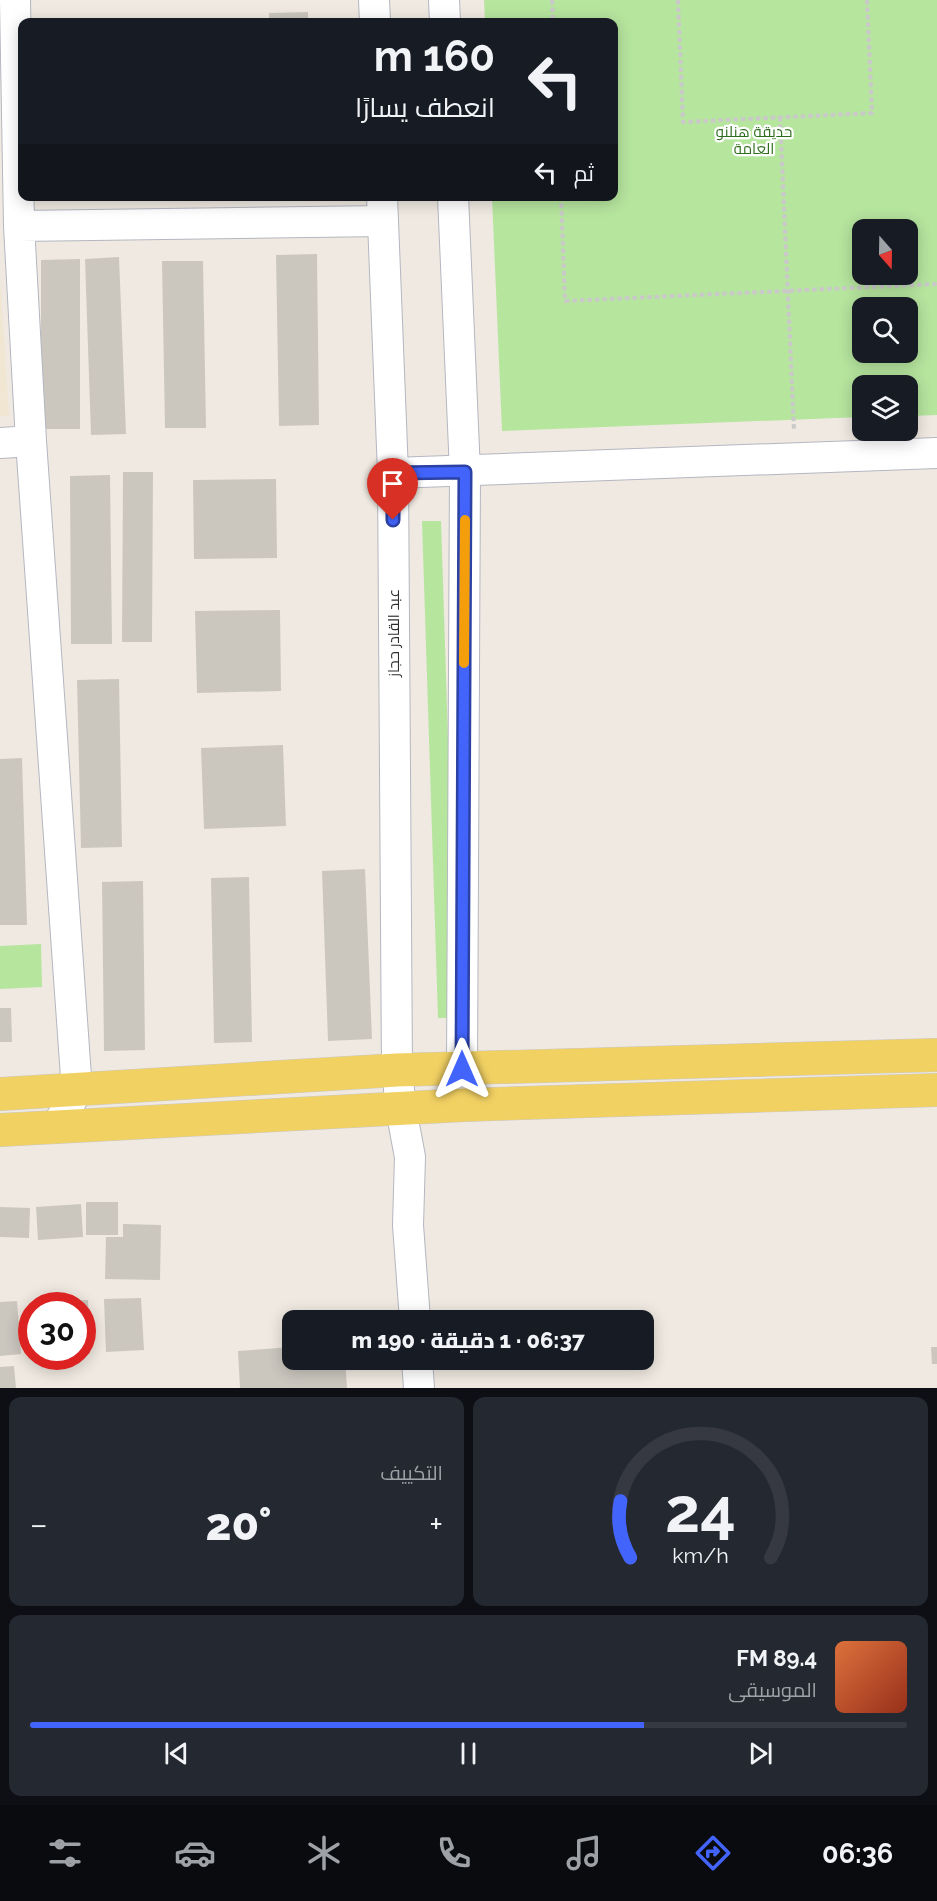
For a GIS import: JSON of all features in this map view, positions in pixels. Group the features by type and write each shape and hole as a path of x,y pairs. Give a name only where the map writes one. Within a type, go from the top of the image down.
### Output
{"main road":[{"path":"0,1094 398,1070 937,1055"},
{"path":"0,1130 464,1105 937,1090"}],"street":[{"path":"0,0 8,0"},
{"path":"15,0 18,170"},
{"path":"374,0 375,18"},
{"path":"444,0 445,18"},
{"path":"19,201 31,441 77,1091 56,1127"},
{"path":"453,201 465,472 462,1069 464,1105"},
{"path":"19,226 382,209"},
{"name":"عبد القادر حجاز","path":"382,209 393,473 398,1070 401,1109 410,1157 408,1225 414,1310"},
{"path":"0,443 31,441"},
{"path":"393,473 937,453"},
{"path":"418,1370 419,1388"}],"path":[{"path":"552,0 553,18"},
{"path":"678,0 683,122 872,113 867,0"},
{"path":"780,117 795,458"},
{"path":"561,201 565,301 937,284"}],"shaded area":[{"path":"0,277 9,416 0,416"}],"green space":[{"name":"حديقة هنلنو العامة","path":"484,0 937,0 937,415 918,416 918,375 852,375 852,417 502,431 492,201 618,201 618,18 485,18"},
{"path":"422,521 441,521 457,1018 438,1018"},
{"path":"41,944 42,987 0,989 0,946"}],"building":[{"path":"308,12 308,18 269,18 269,13"},
{"path":"317,254 319,425 279,426 276,255"},
{"path":"119,257 126,434 91,435 85,259"},
{"path":"80,259 80,429 41,429 41,260"},
{"path":"162,261 203,261 206,428 165,428"},
{"path":"123,472 153,472 152,642 122,642"},
{"path":"110,475 112,644 71,644 70,476"},
{"path":"276,479 277,558 194,559 193,480"},
{"path":"280,610 281,691 197,693 195,611"},
{"path":"119,679 122,847 81,848 77,680"},
{"path":"283,745 286,826 204,829 201,748"},
{"path":"22,758 27,925 0,925 0,759"},
{"path":"365,869 372,1039 328,1041 322,871"},
{"path":"249,877 252,1042 214,1043 211,878"},
{"path":"143,881 145,1050 104,1051 102,882"},
{"path":"0,1008 11,1008 12,1042 0,1042"},
{"path":"86,1202 118,1202 118,1235 86,1235"},
{"path":"81,1204 83,1237 38,1240 36,1207"},
{"path":"0,1207 30,1208 29,1238 0,1237"},
{"path":"123,1224 161,1225 160,1280 105,1279 106,1237 123,1237"},
{"path":"141,1298 144,1350 106,1352 104,1299"},
{"path":"17,1301 18,1354 0,1356 0,1302"},
{"path":"931,1347 937,1347 937,1364 932,1364"},
{"path":"282,1348 282,1370 346,1370 347,1388 240,1388 238,1351"},
{"path":"14,1366 16,1388 0,1388 0,1367"}],"slow traffic":[{"path":"464,663 465,520"}],"route":[{"path":"393,520 393,473 465,472 462,1069"}]}
